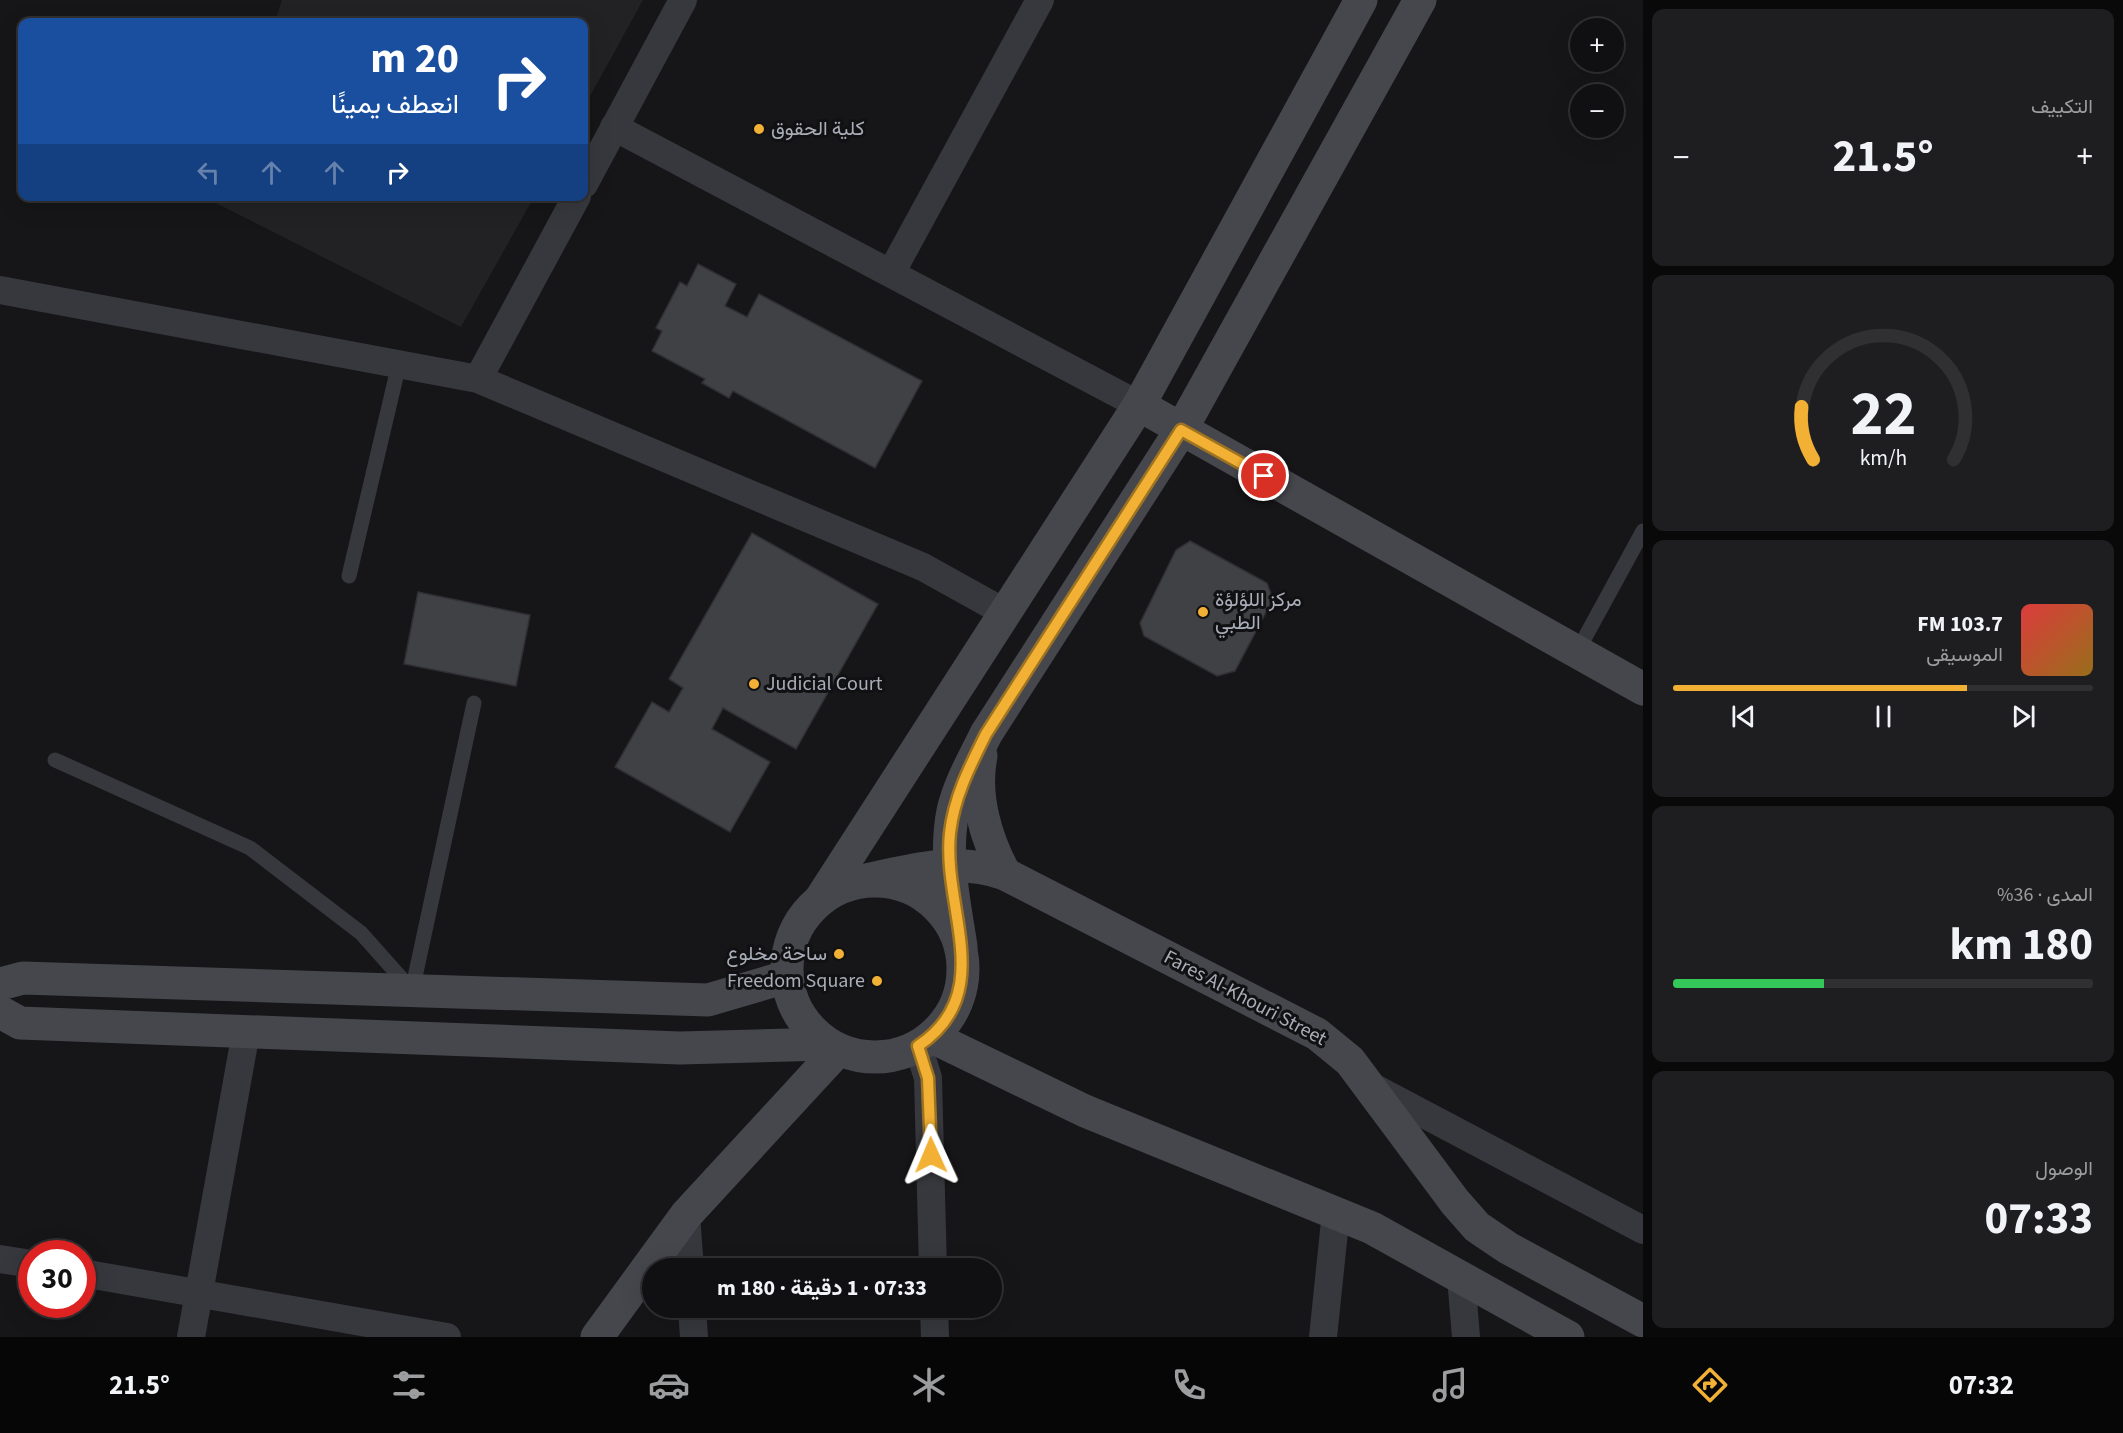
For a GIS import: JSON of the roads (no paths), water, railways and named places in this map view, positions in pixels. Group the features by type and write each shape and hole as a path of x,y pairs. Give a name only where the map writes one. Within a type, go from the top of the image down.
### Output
{"street":[{"path":"588,176 683,0"},
{"path":"891,273 1040,0"},
{"path":"820,900 1138,405 1361,0"},
{"path":"0,1012 20,1023 680,1048 832,1047 860,1057 884,1058 925,1042 943,1025 959,996 963,979 961,946 949,865 954,810 964,779 986,734 1181,430 1420,0"},
{"path":"614,127 1138,405 1643,689"},
{"path":"478,379 574,201"},
{"path":"0,290 478,379 923,567 1004,612"},
{"path":"986,734 980,762 982,814 995,855 1005,874"},
{"name":"Fares Al-Khouri Street","path":"862,881 949,865 986,867 1005,874 1317,1034 1341,1051 1369,1085 1455,1202 1477,1227 1508,1248 1643,1321"},
{"path":"832,1047 799,1015 786,977 793,934 800,921 820,900 832,891 862,881 893,882 922,894 946,916 961,946"},
{"path":"0,984 23,978 708,1000 786,977"},
{"path":"191,1337 246,1032"},
{"path":"925,1042 1085,1111 1372,1227 1568,1337"},
{"path":"925,1042 929,1089 933,1258"},
{"path":"597,1337 686,1215 832,1047"},
{"path":"1369,1085 1643,1230"},
{"path":"1323,1337 1336,1212"},
{"path":"686,1215 689,1258"},
{"path":"0,1259 18,1262"},
{"path":"96,1276 447,1337"},
{"path":"1461,1277 1466,1337"},
{"path":"693,1318 694,1337"},
{"path":"934,1318 935,1337"}],"lane":[{"path":"349,576 399,364"},
{"path":"1577,652 1643,531"},
{"path":"412,991 474,703"},
{"path":"55,760 250,848 361,933 412,991"}],"place":[{"name":"كلية الحقوق","path":"759,129"},
{"name":"مركز اللؤلؤة الطبي","path":"1203,612"},
{"name":"Judicial Court","path":"754,684"},
{"name":"ساحة مخلوع","path":"839,954"},
{"name":"Freedom Square","path":"877,981"}]}
